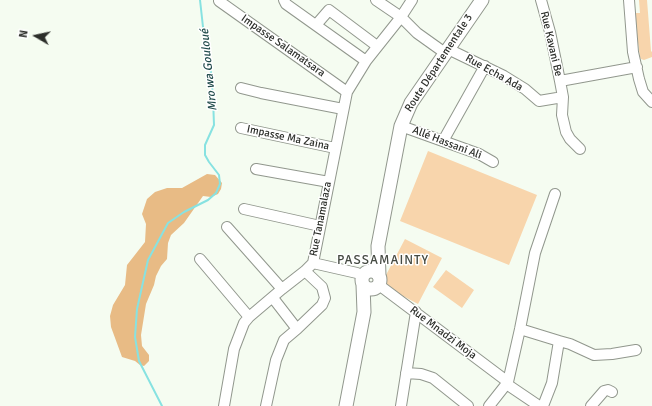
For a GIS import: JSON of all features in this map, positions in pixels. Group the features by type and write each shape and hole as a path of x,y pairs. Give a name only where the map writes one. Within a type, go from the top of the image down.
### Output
{"main road":[{"name":"Route Départementale 3","path":"346,406 401,126 411,103 482,0"}],"street":[{"name":"Impasse Salamatsara","path":"219,0 347,92"},
{"path":"284,0 286,4 366,61"},
{"name":"Rue Echa Ada","path":"376,0 401,17 417,33 447,51 485,66 520,86 539,101 562,97"},
{"name":"Rue Tanamalaza","path":"224,406 234,348 239,334 249,317 313,263 347,92 366,61 401,17 412,0"},
{"name":"Rue Kavani Be","path":"541,0 547,20 560,81 637,67"},
{"path":"629,0 633,52 639,79 643,92 652,102"},
{"path":"316,25 329,10 377,46"},
{"path":"443,141 485,66"},
{"path":"560,81 562,115 566,132 570,139 580,149"},
{"path":"241,88 343,109"},
{"name":"Allé Hassani Ali","path":"401,126 479,154 493,162"},
{"name":"Impasse Ma Zaina","path":"241,128 335,148"},
{"path":"256,169 328,182"},
{"path":"489,406 508,382 535,253 554,194"},
{"path":"244,209 320,226"},
{"path":"227,227 282,289"},
{"path":"200,259 249,317"},
{"name":"Rue Mnadzi Moja","path":"313,263 357,273 370,281 416,312 508,382 508,385 539,406"},
{"path":"266,406 276,360 284,340 297,330 322,305 325,298 322,287 305,271"},
{"path":"273,298 297,330"},
{"path":"401,406 416,312"},
{"path":"520,329 570,344 594,355 636,350"},
{"path":"543,406 552,383 559,341"},
{"path":"406,373 421,374 433,378 468,406"},
{"path":"591,406 604,390 612,392"}],"shaded area":[{"path":"639,0 647,0 652,52 652,57 644,60 640,57 634,13 640,13"},
{"path":"428,151 537,195 509,265 400,221"},
{"path":"207,174 215,175 222,183 221,189 218,194 211,197 203,196 184,223 171,235 168,243 167,259 161,266 156,276 146,304 141,335 142,346 149,355 149,361 144,366 140,365 135,361 122,357 111,327 110,316 113,305 125,285 127,265 145,242 146,224 142,214 147,199 155,192 167,188 182,188"},
{"path":"405,239 442,258 418,304 386,287 386,275"},
{"path":"446,270 474,290 462,308 433,287"}],"waterway":[{"name":"Mro wa Gouloué","path":"162,406 139,361 135,337 137,309 148,260 168,223 184,212 208,200 216,193 220,184 219,175 205,155 205,145 214,125 209,50 203,27 200,0"}],"district":[{"name":"PASSAMAINTY","path":"383,261"}]}
